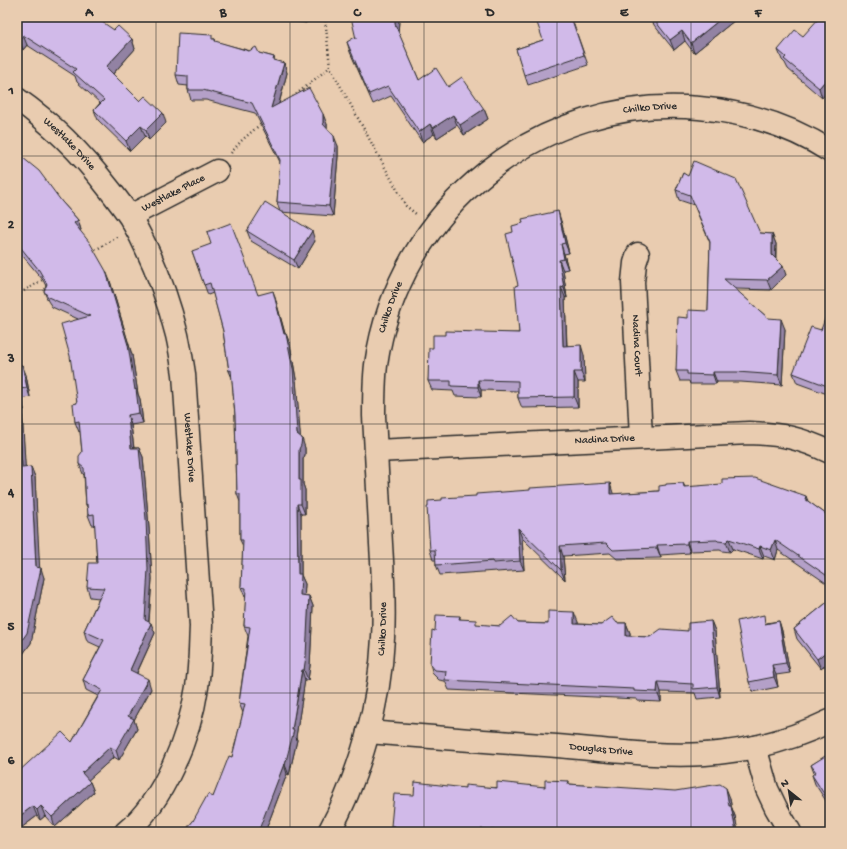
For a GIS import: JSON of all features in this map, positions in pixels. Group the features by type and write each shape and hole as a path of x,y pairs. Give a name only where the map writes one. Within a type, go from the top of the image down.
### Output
{"street":[{"name":"Westlake Drive","path":"17,100 52,126 104,182 125,226 150,258 165,297 177,335 184,374 201,634 196,689 191,715 182,742 161,790 146,812 126,832"},
{"name":"Chilko Drive","path":"329,832 343,804 355,774 368,732 379,676 384,620 374,397 376,364 380,342 393,300 403,277 431,229 454,201 473,183 495,165 517,150 563,127 590,118 622,111 682,106 728,111 766,121 790,130 830,151"},
{"name":"Westlake Place","path":"125,226 217,171"},
{"name":"Nadina Court","path":"638,254 634,267 633,282 641,438"},
{"name":"Nadina Drive","path":"376,451 733,433 766,433 796,438 830,452"},
{"name":"Douglas Drive","path":"368,732 651,754 704,754 730,752 755,747 802,733 830,721"},
{"path":"755,747 767,789 790,832"}],"path":[{"path":"325,17 330,67 406,206 431,229"},
{"path":"288,102 330,67"},
{"path":"249,135 264,121"},
{"path":"86,255 125,226"},
{"path":"17,295 44,279"}],"building":[{"path":"17,17 95,17 114,30 118,26 132,39 106,67 140,101 145,96 163,113 146,130 141,126 126,141 94,110 104,100 73,72 76,69 23,35 20,40 17,39"},
{"path":"351,17 395,17 395,24 419,80 436,68 448,87 462,77 484,109 460,125 453,115 433,128 430,124 419,132 388,86 369,94 347,42 355,37 356,39"},
{"path":"535,17 571,17 584,55 524,75 516,49 543,40"},
{"path":"652,17 723,17 691,43 682,31 670,40"},
{"path":"820,17 830,17 830,75 819,88 784,59 786,57 778,50 795,30 803,36"},
{"path":"178,33 212,35 212,39 215,39 215,41 249,51 256,47 259,53 274,57 273,60 284,63 271,108 309,88 323,114 323,124 334,136 335,146 329,206 277,202 280,160 252,103 203,90 188,90 188,76 176,75"},
{"path":"17,153 39,171 62,202 78,220 74,223 90,243 106,271 128,345 139,413 128,415 131,448 139,448 146,519 148,569 145,620 151,623 130,670 148,679 128,716 134,719 116,750 110,747 82,773 90,782 52,817 41,806 37,810 33,806 17,818 17,773 62,732 72,742 102,690 83,680 104,640 84,631 104,588 87,587 89,563 97,563 94,514 88,515 87,504 86,505 84,468 79,464 79,456 82,452 79,421 75,422 73,404 77,403 70,356 61,324 90,316 48,297 44,291 47,284 39,270 17,243"},
{"path":"694,161 736,179 760,233 772,234 772,255 783,266 767,280 724,279 768,318 781,319 778,375 737,372 713,372 713,375 687,374 687,371 676,371 678,317 688,318 688,310 708,311 710,242 690,195 676,190 683,173 688,176"},
{"path":"265,202 312,231 294,260 247,231"},
{"path":"558,211 565,243 561,244 564,259 559,260 564,288 561,287 563,346 581,345 581,372 574,372 574,397 518,398 518,381 478,380 478,387 451,386 451,381 428,381 429,348 433,348 433,335 445,335 445,331 519,333 515,286 518,285 506,234 513,232 512,226 523,223 522,219"},
{"path":"231,223 258,295 273,291 284,334 286,334 293,369 297,434 302,438 299,449 301,504 297,504 298,574 301,574 300,595 309,596 306,656 304,670 302,670 301,675 292,730 294,730 285,765 284,764 257,832 184,832 193,821 208,794 213,797 229,756 232,757 245,704 239,703 250,627 244,626 246,588 241,587 243,540 240,540 240,494 237,494 235,415 231,370 229,371 223,331 210,283 204,285 192,251 211,244 207,232"},
{"path":"827,313 830,315 830,387 793,373 811,327 821,330"},
{"path":"22,365 27,388 18,389 20,400 18,401 22,468 31,467 36,567 41,568 27,633 17,647 17,366"},
{"path":"755,478 806,496 805,499 830,517 830,568 826,575 775,540 771,550 760,546 759,549 729,539 726,542 717,540 687,541 687,544 657,545 657,548 613,550 606,543 560,546 561,570 518,528 520,561 493,563 493,561 436,565 435,550 430,550 427,507 428,501 442,500 442,498 476,496 476,494 530,490 530,488 610,483 610,494 659,491 659,486 666,484 683,483 684,487 722,484 722,479"},
{"path":"830,600 830,654 827,651 817,659 794,629"},
{"path":"548,611 574,612 574,624 601,625 612,617 617,623 626,623 626,636 650,637 661,629 688,631 688,623 711,621 717,687 693,689 693,684 658,682 657,692 634,691 634,689 445,680 446,671 435,670 430,664 432,630 435,631 436,615 460,616 459,619 476,620 476,624 500,626 512,616 518,623 548,624"},
{"path":"764,615 765,624 779,621 786,663 772,665 774,677 749,682 737,621"},
{"path":"830,753 830,803 812,775 816,772 811,765"},
{"path":"545,780 569,781 568,784 675,791 720,784 726,788 736,832 536,832 533,829 529,832 509,832 481,829 481,832 394,832 395,826 391,826 394,794 414,795 415,782 465,788 465,785 497,788 497,782 545,787"}]}
